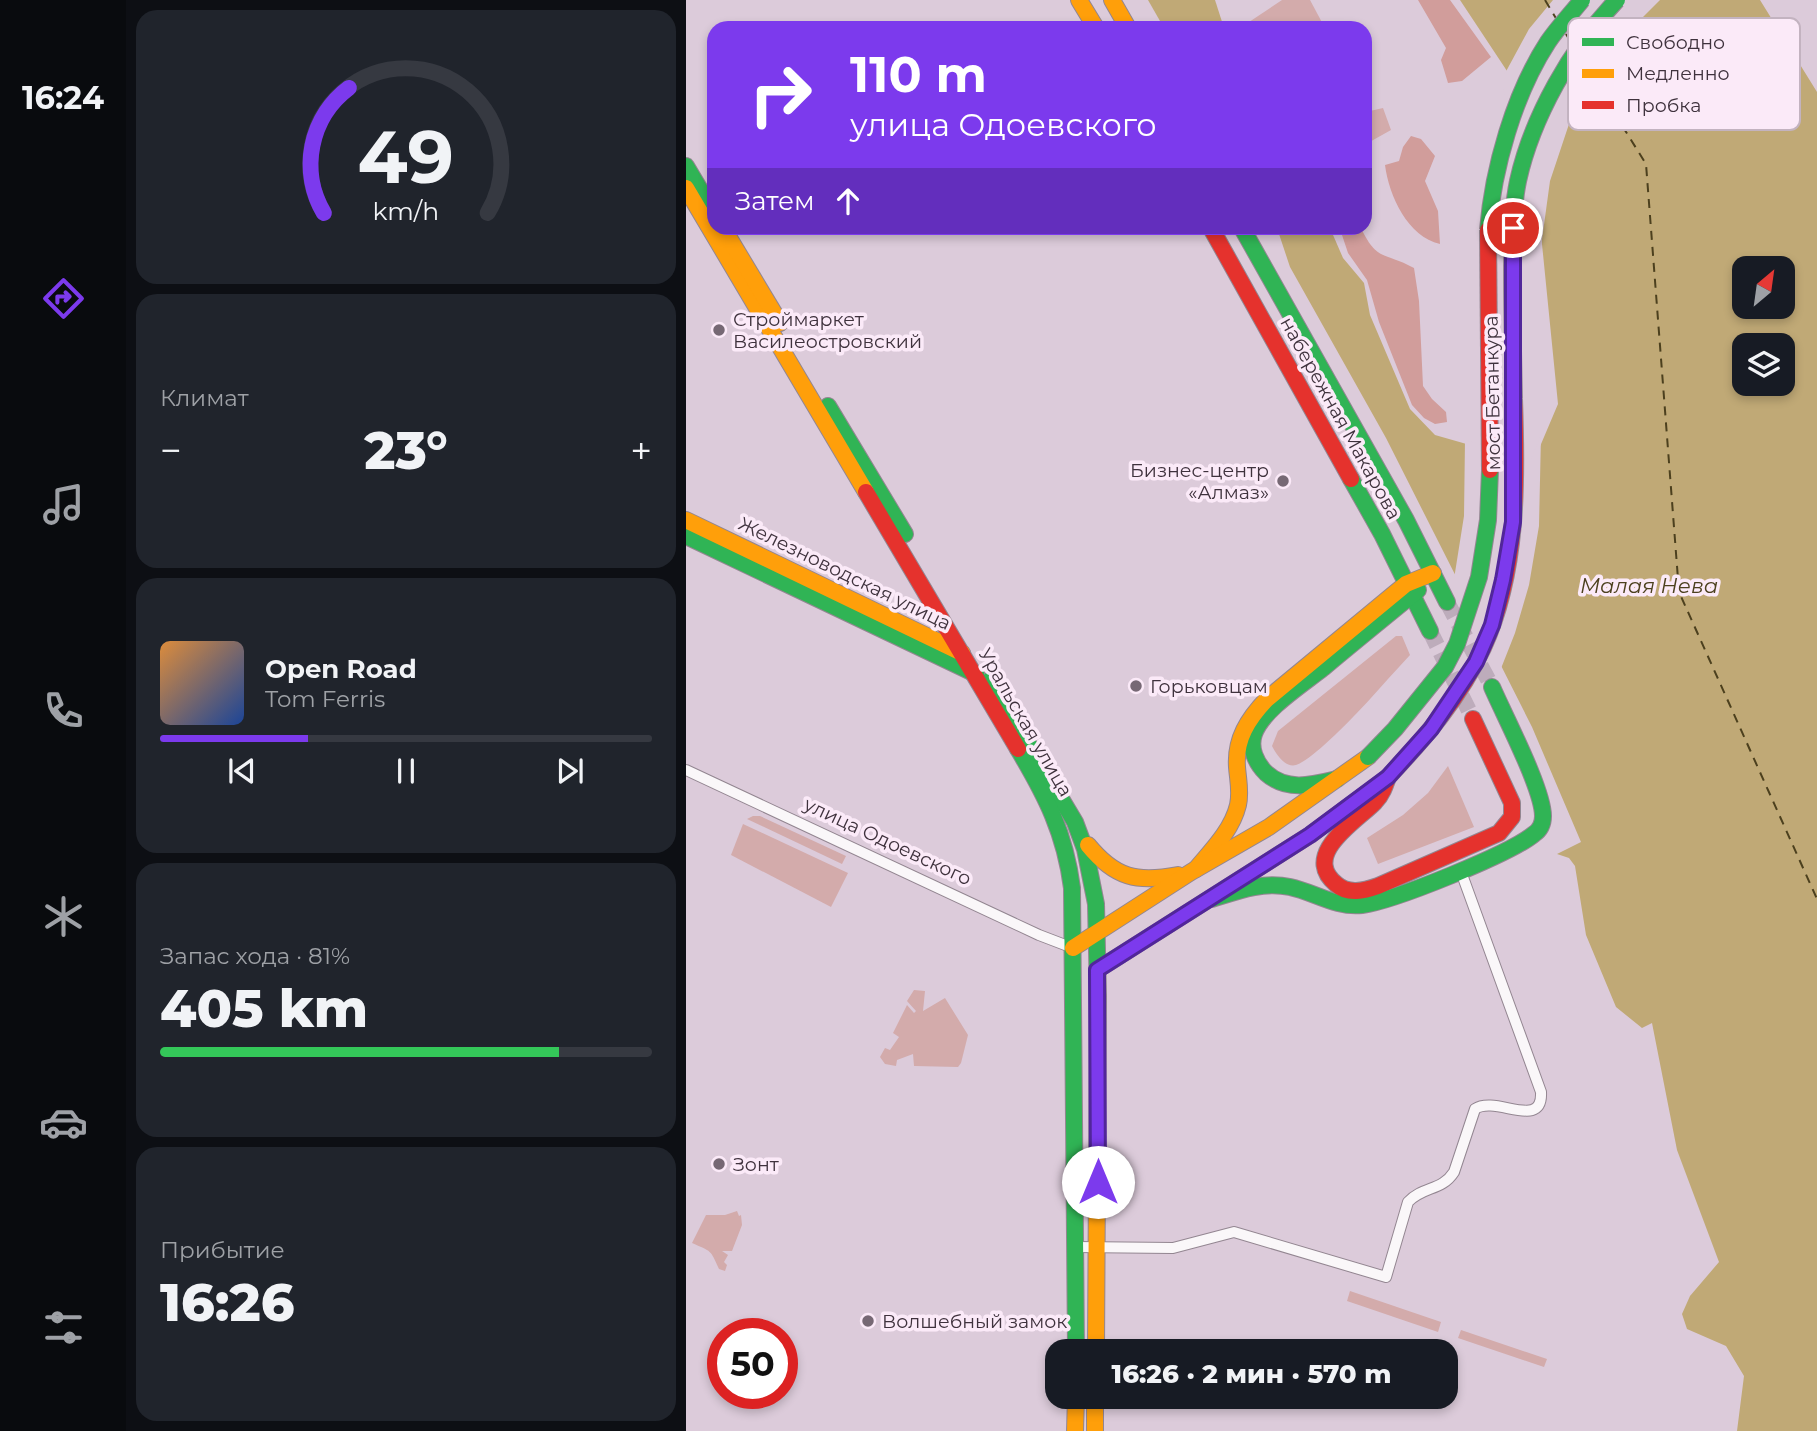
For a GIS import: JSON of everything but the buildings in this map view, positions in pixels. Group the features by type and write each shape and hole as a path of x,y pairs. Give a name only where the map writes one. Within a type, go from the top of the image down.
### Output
{"main road":[{"path":"1079,0 1092,21"},
{"path":"1112,0 1124,21"},
{"name":"мост Бетанкура","path":"1337,779 1368,757 1395,729 1445,667 1461,635 1479,577 1488,520 1488,228 1497,167 1520,98 1548,42 1582,0"},
{"name":"мост Бетанкура","path":"1600,18 1617,0"},
{"name":"мост Бетанкура","path":"1388,777 1431,729 1476,662 1492,625 1513,522 1513,228 1521,170 1545,107 1568,63"},
{"path":"686,166 707,201"},
{"name":"Уральская улица","path":"686,188 707,223"},
{"name":"Уральская улица","path":"714,235 961,652"},
{"name":"Уральская улица","path":"727,235 980,673 1048,799 1058,823 1071,874 1076,1339"},
{"name":"набережная Макарова","path":"1215,235 1382,534 1430,631 1413,618 1395,614 1387,616"},
{"name":"набережная Макарова","path":"1246,235 1406,520 1447,602"},
{"name":"Железноводская улица","path":"686,520 961,652 980,673"},
{"name":"Железноводская улица","path":"686,536 980,673"},
{"path":"1080,834 1100,860 1123,876 1151,880 1194,870 1227,830 1237,808 1240,787 1236,749 1251,715 1268,699 1433,573"},
{"path":"1337,779 1296,787 1275,781 1259,766 1252,743 1258,725 1275,707 1387,616 1409,590"},
{"path":"922,633 932,630 936,625 938,612"},
{"name":"Уральская улица","path":"980,673 1065,804 1080,834 1094,881 1097,931 1096,1339"},
{"path":"1212,899 1261,886 1279,885 1343,905 1363,905 1390,898 1460,869 1536,833 1542,823 1540,797 1492,687"},
{"path":"1388,777 1378,800 1342,830 1330,845 1325,859 1326,871 1336,885 1347,890 1362,892 1487,839 1499,833 1512,817 1512,803 1473,719"},
{"path":"1097,970 1310,835 1388,777"},
{"path":"1073,948 1194,870 1269,827 1337,779"},
{"name":"улица Одоевского","path":"1073,948 1097,970"},
{"path":"1075,1431 1076,1409"},
{"path":"1095,1409 1095,1431"}],"street":[{"name":"улица Одоевского","path":"686,770 1073,948"},
{"path":"1076,1247 1173,1248 1234,1232 1385,1278 1408,1202 1416,1194 1442,1185 1450,1179 1475,1109 1488,1104 1528,1112 1537,1108 1542,1101 1460,869"}],"shaded area":[{"path":"1282,0 1310,0 1321,21 1250,21"},
{"path":"1418,0 1450,0 1491,57 1462,81 1448,83 1441,60 1446,48"},
{"path":"1383,108 1391,130 1372,141 1372,111"},
{"path":"1411,136 1421,139 1435,156 1425,181 1438,211 1440,244 1418,233 1402,214 1387,177 1385,165 1399,161 1403,147"},
{"path":"1342,235 1365,235 1377,251 1414,268 1419,301 1423,386 1446,412 1447,422 1435,424 1424,418 1412,405 1379,322 1367,280 1348,253"},
{"path":"1396,636 1402,636 1410,655 1368,702 1307,759 1296,765 1281,760 1272,746 1278,731"},
{"path":"1448,766 1474,827 1378,864 1367,838 1403,815 1428,793"},
{"path":"760,816 846,856 842,864 747,819"},
{"path":"743,824 848,873 831,907 731,855"},
{"path":"914,990 925,991 923,1011 945,998 968,1035 958,1067 914,1066 913,1054 897,1060 896,1066 885,1064 880,1057 885,1048 890,1050 899,1037 893,1033 907,1005 914,1013 916,1011 907,1001"},
{"path":"737,1211 739,1216 741,1215 742,1225 732,1251 722,1251 728,1255 724,1262 727,1265 725,1271 719,1269 710,1252 692,1243 706,1215 725,1215"},
{"path":"1350,1291 1441,1322 1438,1332 1347,1301"},
{"path":"1461,1330 1547,1359 1544,1367 1458,1338"}],"water":[{"path":"1148,0 1215,0 1222,21 1160,21"},
{"name":"Малая Нева","path":"1460,0 1760,0 1771,18 1568,18 1568,130 1800,130 1800,65 1817,92 1817,1431 1737,1431 1744,1376 1726,1346 1687,1329 1682,1314 1690,1296 1719,1262 1677,1150 1652,1023 1642,1028 1616,1007 1586,935 1575,866 1569,858 1557,854 1581,842 1532,727 1386,438 1290,267 1279,235 1333,235 1343,258 1364,283 1370,315 1410,409 1435,435 1533,463 1558,404 1541,234 1521,157 1507,71"}],"pier":[{"path":"1553,0 1660,0 1642,18 1568,18 1568,127 1550,181 1540,254 1538,234 1503,87 1503,77 1529,29"},
{"path":"1541,435 1539,526 1529,585 1500,671 1454,579 1464,516 1465,440 1531,459"}],"ferry route":[{"path":"1545,0 1557,20"},
{"path":"1625,130 1646,164 1679,592 1817,899"}],"tunnel":[{"path":"1447,602 1492,687"},
{"path":"1430,631 1473,719"}],"traffic: fast":[{"path":"1488,230 1500,157 1515,108 1548,42 1582,0"},
{"path":"1601,18 1617,0"},
{"path":"1514,399 1512,266 1518,181 1533,132 1568,64"},
{"path":"686,166 707,201"},
{"path":"1246,235 1406,520 1447,602"},
{"path":"828,406 905,534"},
{"path":"1368,757 1395,729 1445,667 1457,644 1479,577 1488,520 1490,470"},
{"path":"1351,479 1382,534 1430,631"},
{"path":"686,536 976,674"},
{"path":"1337,779 1300,785 1274,779 1256,760 1252,745 1254,734 1265,716 1284,698 1418,590"},
{"path":"990,680 1075,822 1085,849 1096,904 1098,997"},
{"path":"1212,899 1250,888 1280,885 1343,904 1362,905 1377,902 1451,876 1521,843 1534,834 1543,816 1537,788 1492,687"},
{"path":"1018,749 1053,816 1065,850 1072,888 1076,1339"}],"traffic: slow":[{"path":"1079,0 1092,21"},
{"path":"1112,0 1124,21"},
{"path":"686,188 707,223"},
{"path":"714,235 866,492"},
{"path":"727,235 780,323"},
{"path":"686,520 962,653"},
{"path":"1196,869 1221,839 1235,814 1239,795 1238,747 1254,714 1267,699 1406,584 1433,573"},
{"path":"1073,948 1191,872 1269,827 1368,757"},
{"path":"1088,845 1108,865 1128,875 1139,878 1178,875"},
{"path":"1096,1339 1098,997"},
{"path":"1075,1431 1076,1409"},
{"path":"1095,1409 1095,1431"}],"traffic: jam":[{"path":"1488,230 1490,470"},
{"path":"1215,235 1351,479"},
{"path":"1388,777 1453,700 1474,666 1495,619 1503,589 1513,526 1514,399"},
{"path":"866,492 1018,749"},
{"path":"1388,777 1377,799 1336,838 1328,850 1325,861 1327,873 1336,884 1346,890 1378,886 1499,833 1512,817 1512,803 1473,719"},
{"path":"1097,970 1310,835 1386,779"}],"place":[{"name":"Строймаркет Василеостровский","path":"719,330"},
{"name":"Бизнес-центр «Алмаз»","path":"1283,481"},
{"name":"Горьковцам","path":"1136,686"},
{"name":"Зонт","path":"719,1164"},
{"name":"Волшебный замок","path":"868,1321"}],"route":[{"path":"1098,1182 1097,970 1310,835 1388,777 1431,729 1476,662 1492,625 1513,522 1513,228"}]}
